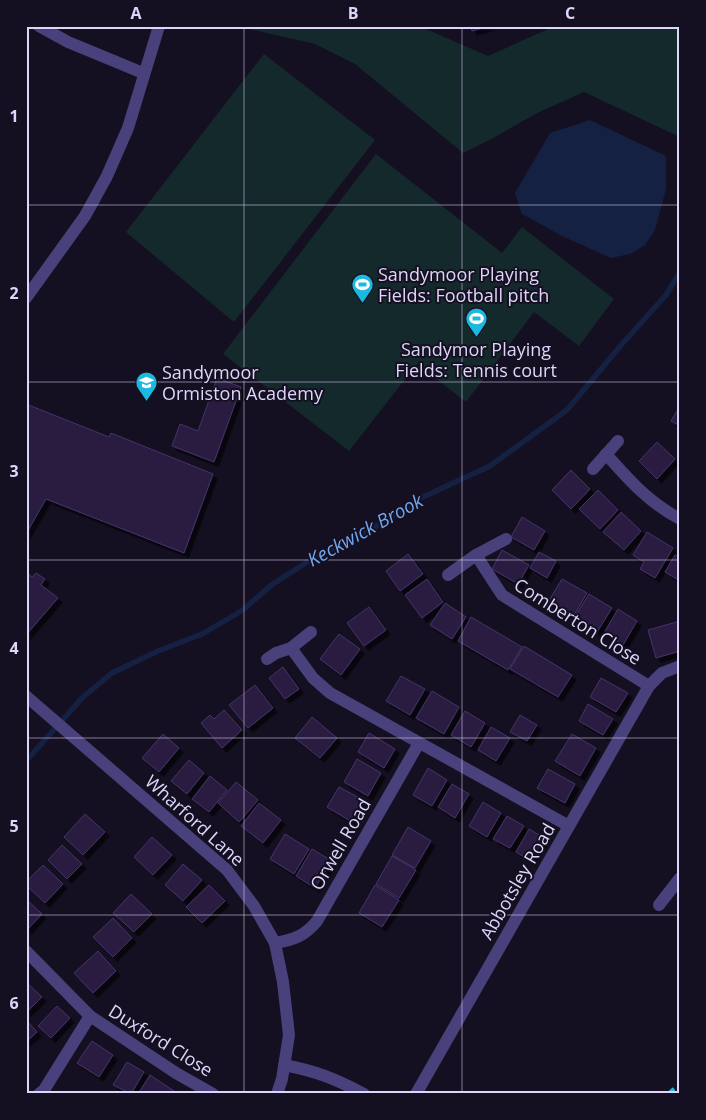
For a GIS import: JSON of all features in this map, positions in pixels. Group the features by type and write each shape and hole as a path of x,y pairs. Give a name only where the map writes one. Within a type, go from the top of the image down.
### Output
{"street":[{"path":"39,26 68,42 144,73"},
{"path":"26,298 31,283 85,216 107,176 128,128 159,26"},
{"path":"593,469 618,441"},
{"path":"606,454 636,488 668,512 680,518"},
{"path":"448,575 476,555 506,539"},
{"name":"Comberton Close","path":"476,555 502,595 649,686"},
{"path":"267,659 291,648 311,632"},
{"path":"291,648 313,678 330,693 569,826"},
{"path":"649,686 662,673 680,666"},
{"name":"Abbotsley Road","path":"416,1094 649,686"},
{"name":"Wharford Lane","path":"26,696 228,870 254,906 275,943 283,982 288,1035 282,1080 276,1094"},
{"name":"Orwell Road","path":"275,943 292,940 308,932 317,921 419,742"},
{"path":"658,905 680,878"},
{"name":"Duxford Close","path":"26,951 90,1016 176,1073 213,1094"},
{"name":"Duxford Close","path":"39,1094 44,1090 90,1016"},
{"path":"284,1065 305,1069 336,1079 364,1094"}],"green space":[{"path":"237,26 419,26 488,56 555,26 680,26 680,137 584,92 537,113 463,153 355,64 315,44"},
{"path":"264,54 375,140 234,322 126,232"},
{"name":"Sandymoor Playing Fields: Football pitch","path":"376,154 502,253 522,227 614,299 579,346 534,312 466,402 417,364 349,451 223,354"}],"water":[{"path":"590,120 666,156 666,189 655,230 645,245 630,254 611,258 562,236 522,214 515,193 550,133"}],"building":[{"path":"471,26 489,26 472,31"},
{"path":"217,378 241,387 214,462 172,446 180,424 198,431"},
{"path":"26,404 109,437 111,433 213,474 184,553 46,499 26,534"},
{"path":"680,406 680,426 671,421"},
{"path":"657,442 675,459 657,479 639,461"},
{"path":"571,470 590,489 571,509 552,490"},
{"path":"598,490 618,510 600,529 579,509"},
{"path":"621,512 641,531 624,550 603,532"},
{"path":"522,517 545,531 534,550 511,537"},
{"path":"647,532 673,548 655,578 640,569 644,562 633,555"},
{"path":"502,550 529,565 518,584 492,569"},
{"path":"539,552 556,561 547,578 530,568"},
{"path":"408,554 423,574 400,591 386,571"},
{"path":"675,555 680,557 680,581 665,572"},
{"path":"26,572 32,577 36,573 45,579 41,585 58,598 26,635"},
{"path":"427,579 443,602 422,618 405,595"},
{"path":"562,579 587,593 573,617 548,602"},
{"path":"589,594 612,608 597,632 574,618"},
{"path":"445,603 466,617 452,639 430,625"},
{"path":"369,607 386,630 364,646 347,623"},
{"path":"618,609 637,621 623,645 604,633"},
{"path":"471,617 522,647 508,670 458,641"},
{"path":"680,621 680,651 656,658 648,630"},
{"path":"339,634 360,649 341,675 320,659"},
{"path":"524,646 572,675 558,697 510,669"},
{"path":"283,667 299,689 285,699 269,678"},
{"path":"401,676 425,689 410,715 386,701"},
{"path":"601,678 628,693 616,712 590,697"},
{"path":"255,685 273,708 248,728 229,705"},
{"path":"432,691 459,707 444,734 416,718"},
{"path":"588,704 613,719 603,735 579,721"},
{"path":"224,710 242,730 222,748 201,723 210,715 214,719"},
{"path":"465,711 485,723 471,747 451,735"},
{"path":"520,715 537,725 527,741 510,732"},
{"path":"312,717 337,738 320,758 295,738"},
{"path":"491,727 510,738 496,761 478,750"},
{"path":"369,733 395,749 384,768 358,752"},
{"path":"163,734 179,748 159,772 142,758"},
{"path":"572,734 596,748 580,776 555,761"},
{"path":"357,759 381,773 368,796 344,782"},
{"path":"189,760 204,773 187,794 171,781"},
{"path":"428,768 447,780 432,806 413,795"},
{"path":"548,769 575,784 565,803 537,788"},
{"path":"210,776 227,790 209,812 192,799"},
{"path":"236,782 258,800 239,822 218,803"},
{"path":"452,784 469,794 455,818 438,807"},
{"path":"339,787 365,801 352,822 327,807"},
{"path":"483,802 501,813 487,837 469,826"},
{"path":"259,803 281,820 263,843 241,826"},
{"path":"85,814 105,832 83,855 64,837"},
{"path":"507,816 524,826 510,848 493,839"},
{"path":"408,827 431,841 415,868 392,855"},
{"path":"529,829 544,838 531,861 516,852"},
{"path":"285,834 309,849 294,874 270,859"},
{"path":"152,837 172,855 153,875 134,857"},
{"path":"62,845 82,864 67,879 48,860"},
{"path":"312,849 332,861 315,888 296,876"},
{"path":"392,856 416,870 399,898 376,884"},
{"path":"183,864 202,880 183,901 165,885"},
{"path":"43,865 63,884 45,903 26,885 26,882"},
{"path":"209,885 225,901 202,923 186,907"},
{"path":"375,885 399,900 382,927 359,913"},
{"path":"131,894 152,914 134,932 113,913"},
{"path":"26,899 42,914 27,930 26,930"},
{"path":"113,918 132,938 113,957 93,937"},
{"path":"98,951 116,971 93,993 74,973"},
{"path":"26,982 42,997 27,1012 26,1011"},
{"path":"57,1006 70,1018 51,1038 38,1026"},
{"path":"26,1020 37,1032 26,1042"},
{"path":"92,1041 113,1055 99,1077 77,1063"},
{"path":"127,1062 144,1072 131,1094 113,1085"},
{"path":"150,1075 177,1093 177,1094 138,1094"}],"waterway":[{"name":"Keckwick Brook","path":"26,761 83,697 112,673 158,651 202,634 243,610 270,586 307,562 386,521 423,497 490,466 567,410 666,295 680,272"}],"railway":[{"path":"668,1094 680,1084"}],"place":[{"name":"Sandymoor Playing Fields: Football pitch","path":"362,303"},
{"name":"Sandymor Playing Fields: Tennis court","path":"476,338"},
{"name":"Sandymoor Ormiston Academy","path":"146,401"}]}
